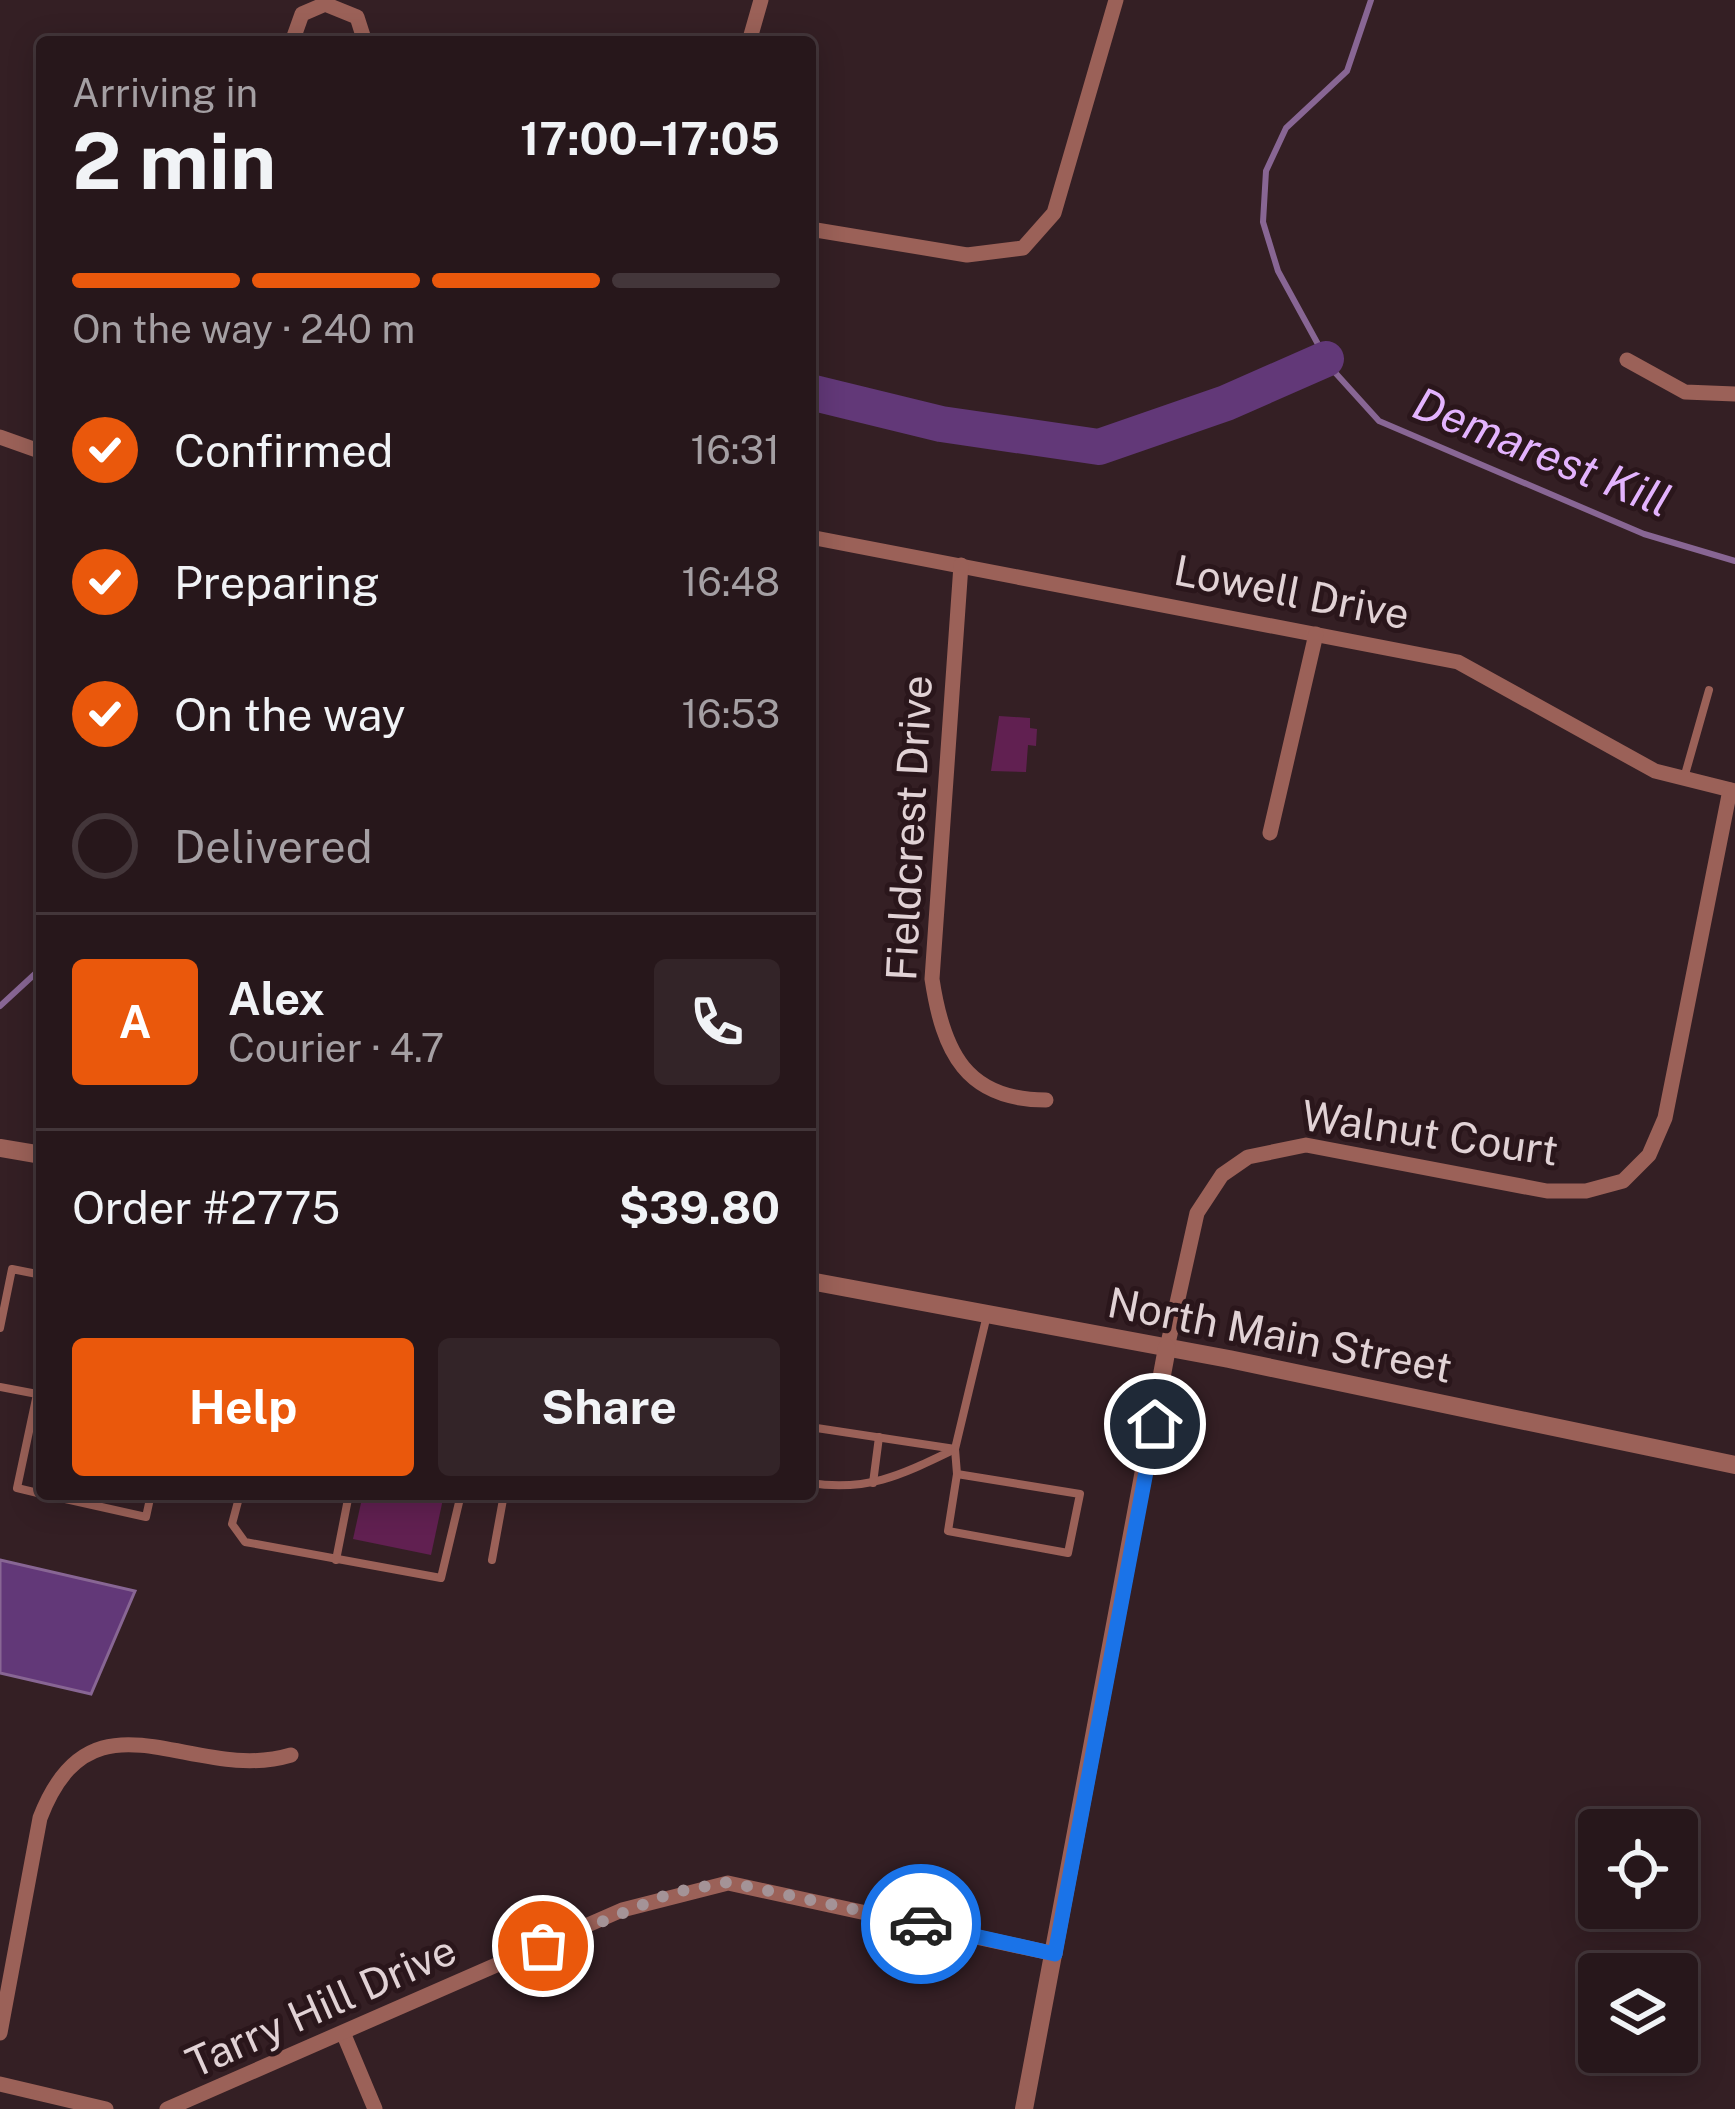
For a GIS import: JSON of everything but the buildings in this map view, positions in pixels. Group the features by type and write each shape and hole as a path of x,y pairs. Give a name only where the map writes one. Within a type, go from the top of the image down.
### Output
{"street":[{"path":"750,36 760,0"},
{"path":"816,230 968,255 1023,248 1054,213 1116,0"},
{"path":"294,36 302,14 338,2 357,17 362,36"},
{"path":"1627,360 1685,392 1735,394"},
{"path":"0,437 36,450"},
{"name":"Lowell Drive","path":"816,538 1458,662 1612,751 1684,780 1732,790"},
{"name":"Fieldcrest Drive","path":"961,565 932,979 937,1014 951,1049 972,1079 1017,1100 1046,1100"},
{"path":"1270,832 1316,634"},
{"name":"Walnut Court","path":"1167,1348 1171,1312 1197,1213 1222,1175 1261,1151 1321,1146 1547,1191 1586,1191 1623,1181 1649,1155 1665,1118 1732,790"},
{"path":"0,1148 36,1154"},
{"name":"North Main Street","path":"816,1282 1167,1348 1735,1465"},
{"path":"1024,2109 1167,1348"},
{"path":"0,2033 40,1818 53,1786 72,1762 95,1748 126,1742 238,1762 265,1763 291,1755"},
{"name":"Tarry Hill Drive","path":"167,2109 622,1910 728,1882 1055,1954"},
{"path":"344,2035 376,2109"},
{"path":"0,2084 106,2109"}],"lane":[{"path":"1684,780 1709,690"},
{"path":"0,1328 12,1269 36,1274"},
{"path":"957,1474 1080,1494 1068,1553 948,1531 957,1474 955,1449 987,1314"},
{"path":"0,1387 36,1394"},
{"path":"36,1399 17,1488 36,1493"},
{"path":"816,1427 955,1449"},
{"path":"873,1484 879,1437"},
{"path":"816,1484 850,1489 873,1484 955,1449"},
{"path":"69,1500 146,1517 150,1500"},
{"path":"238,1500 232,1524 245,1542 441,1579 460,1500"},
{"path":"336,1560 348,1500"},
{"path":"492,1560 503,1500"}],"shaded area":[{"path":"0,1560 135,1591 91,1694 0,1673"}],"waterway":[{"name":"Demarest Kill","path":"1371,0 1347,71 1286,128 1266,171 1263,222 1278,271 1331,368 1379,421 1644,534 1735,561"},
{"path":"816,393 941,424 1099,447 1226,403 1326,359"},
{"path":"0,1006 36,973"}],"way so far":[{"path":"543,1946 671,1893 728,1882 921,1924"}],"route":[{"path":"921,1924 1055,1954 1155,1424"}]}
